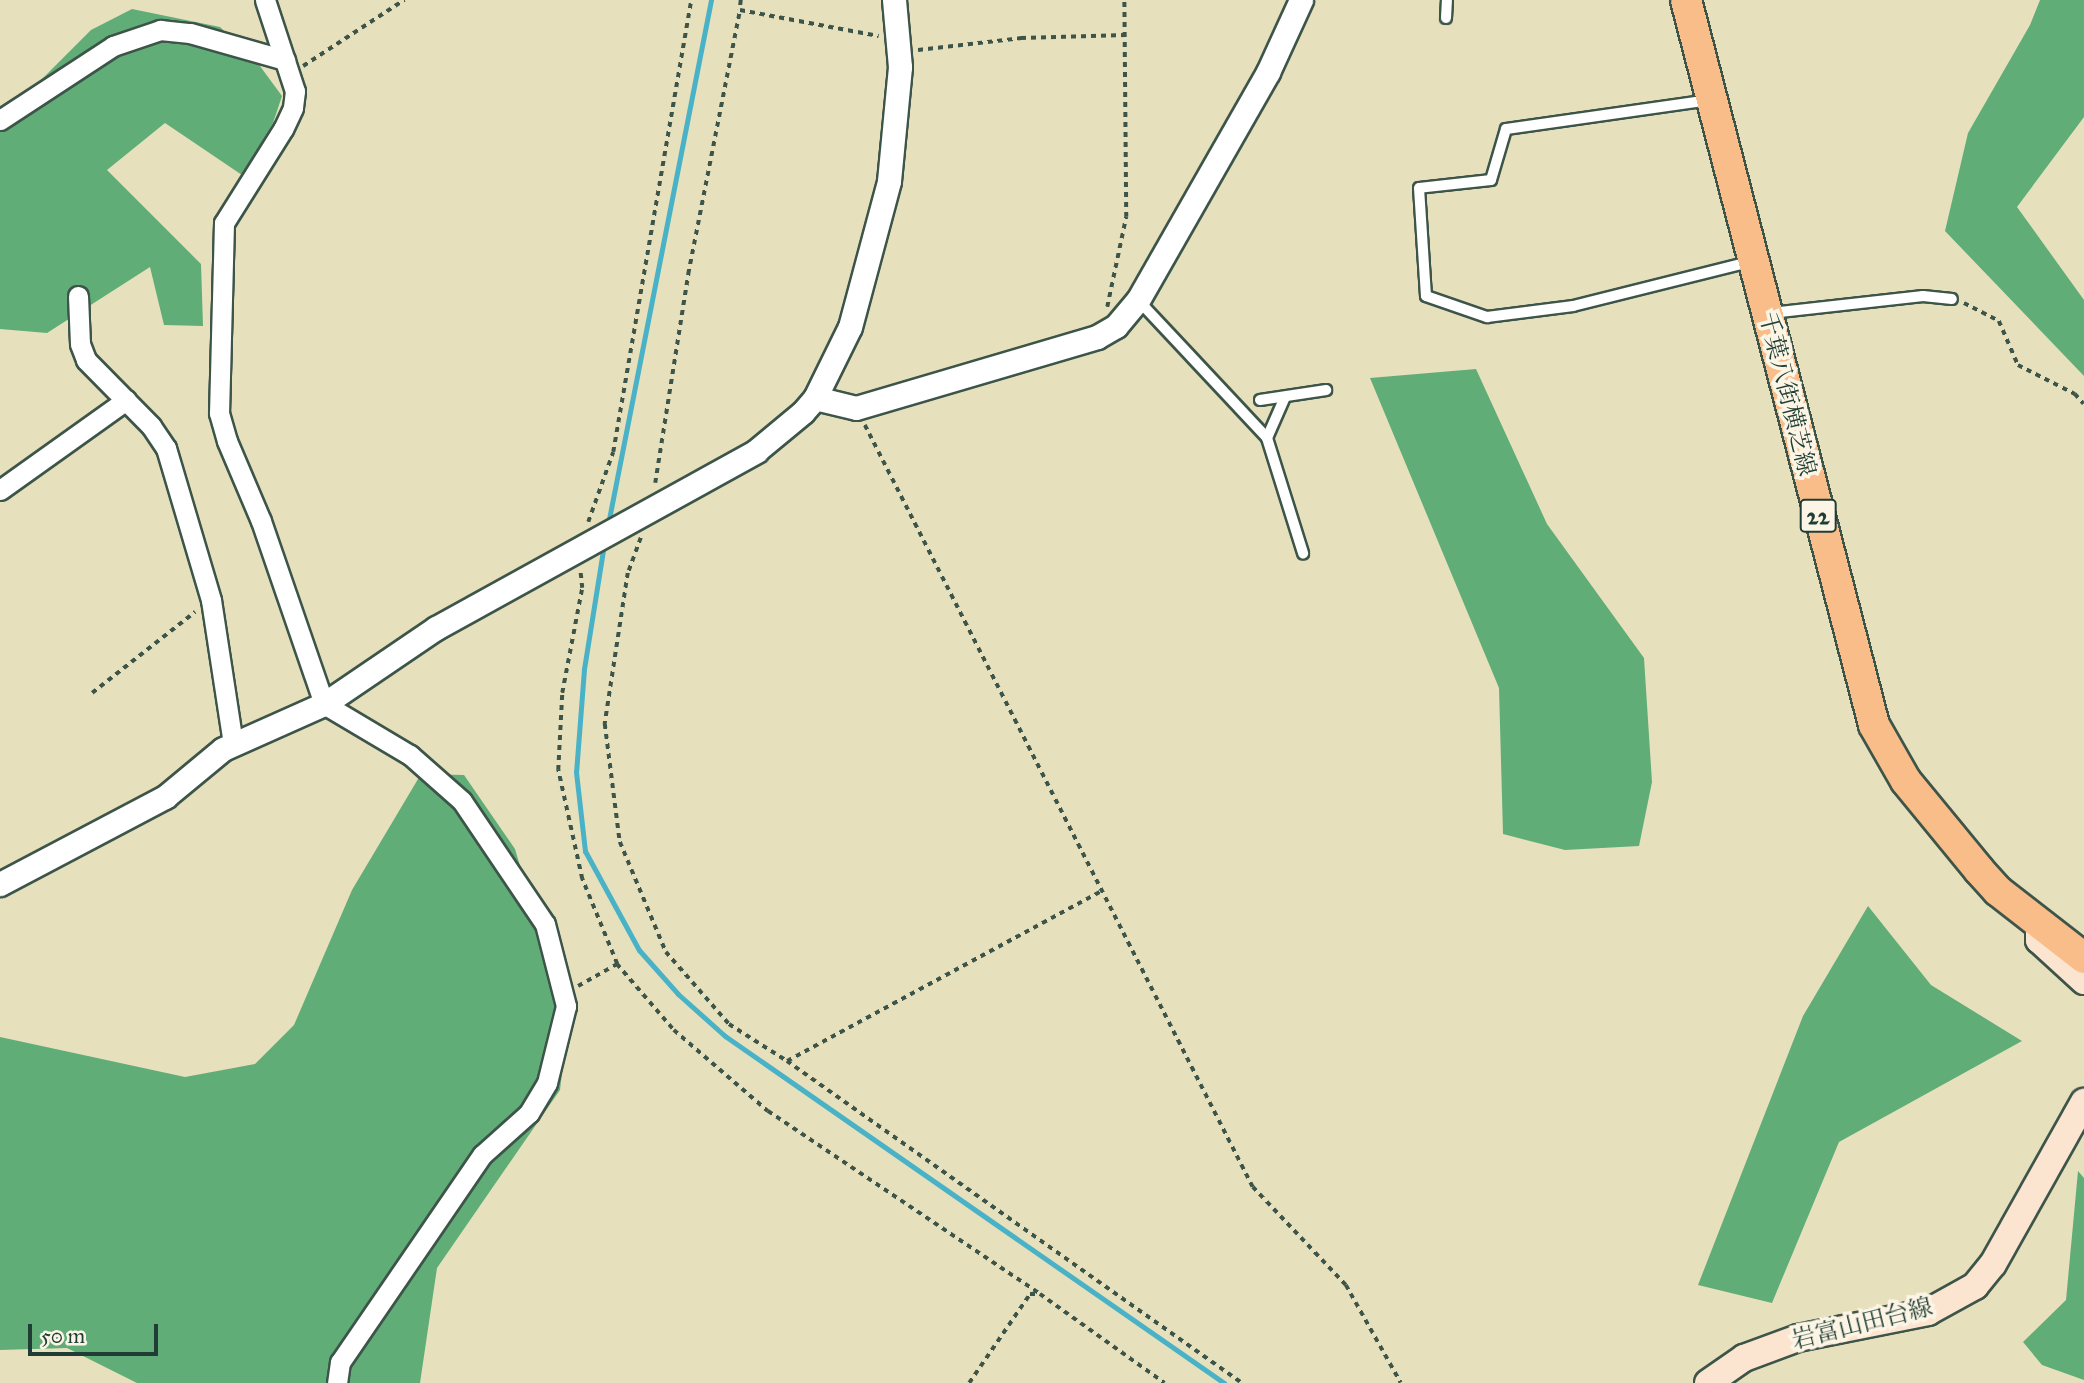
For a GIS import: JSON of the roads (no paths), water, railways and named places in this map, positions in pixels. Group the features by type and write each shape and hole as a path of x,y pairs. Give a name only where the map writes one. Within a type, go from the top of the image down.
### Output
{"main road":[{"name":"千葉八街横芝線","path":"1686,0 1880,738 1937,822 1998,891 2084,958"},
{"path":"2039,925 2039,940 2084,981"},
{"name":"岩富山田台線","path":"1708,1383 1744,1358 1798,1338 1928,1312 1975,1286 1993,1264 2084,1102"}],"street":[{"path":"265,0 289,67 293,108 225,223 219,413 324,704 410,755 462,801 545,924 566,1006 547,1083 535,1103 482,1155 399,1272 340,1362 337,1383"},
{"path":"0,884 165,797 233,743 324,704 436,628 756,451 815,398 850,327 889,181 896,138 898,46 894,0"},
{"path":"815,398 856,408 1097,337 1116,326 1138,300 1268,72 1301,0"},
{"path":"0,120 113,46 160,30 190,33 289,67"},
{"path":"78,296 80,344 86,360 126,400 166,448 211,600 233,743"},
{"path":"0,490 126,400"}],"lane":[{"path":"1446,18 1447,0"},
{"path":"1714,100 1506,130 1491,180 1419,188 1426,296 1487,317 1573,306 1756,261"},
{"path":"1767,313 1923,296 1952,299"},
{"path":"1138,300 1267,438 1303,553"},
{"path":"1259,400 1326,390"},
{"path":"1267,438 1285,397"}],"waterway":[{"path":"608,524 711,0"},
{"path":"604,544 584,669 576,772 585,851 639,950 678,994 725,1036 1224,1383"}]}
